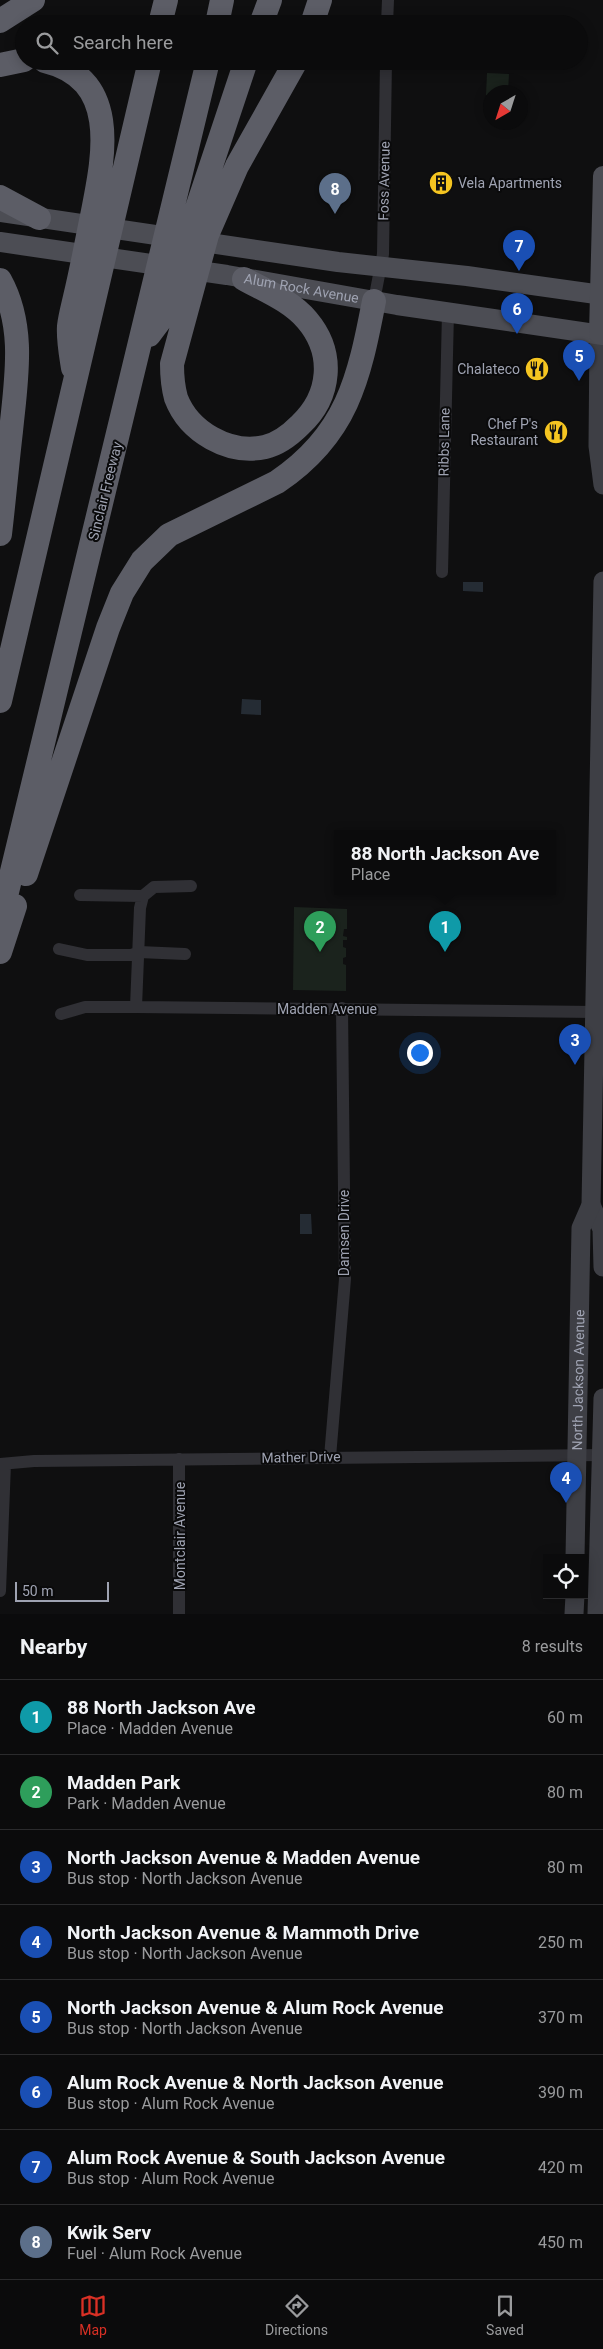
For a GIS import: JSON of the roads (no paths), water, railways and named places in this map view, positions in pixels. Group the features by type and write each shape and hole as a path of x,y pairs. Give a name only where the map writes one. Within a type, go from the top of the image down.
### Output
{"highway":[{"path":"0,21 33,0"},
{"path":"154,15 157,0"},
{"path":"162,15 166,0"},
{"path":"219,15 222,0"},
{"path":"264,15 270,0"},
{"path":"315,15 320,0"},
{"path":"0,65 15,62"},
{"path":"67,70 81,81 98,107 103,128 103,150 98,185 69,326 74,390"},
{"path":"0,702 147,70"},
{"name":"Sinclair Freeway","path":"0,921 206,70"},
{"path":"139,348 164,315 243,70"},
{"path":"236,277 286,302 306,318 317,332 324,348 327,362 327,376 323,391 308,418 281,440 267,447 251,449 234,447 218,442 193,424 177,399 173,384 172,364 207,235 237,166 291,70"},
{"path":"0,197 39,218"},
{"path":"0,280 7,294 15,321 18,354 0,534"},
{"path":"0,952 108,628 131,576 154,548 169,536 277,482 292,472 315,451 335,426 350,398 359,370 374,301"}],"main road":[{"path":"603,176 598,446 603,485"},
{"name":"Alum Rock Avenue","path":"0,212 234,247 477,277 602,295"},
{"name":"Alum Rock Avenue","path":"0,242 236,277 374,301 601,335"},
{"name":"North Jackson Avenue","path":"575,1554 581,1228 591,1205 603,580"},
{"name":"North Jackson Avenue","path":"591,1205 602,1229 603,1267"},
{"name":"North Jackson Avenue","path":"597,1614 603,1398"},
{"path":"574,1599 574,1614"}],"street":[{"path":"387,15 388,0"},
{"name":"Foss Avenue","path":"374,301 381,266 383,242 386,70"},
{"name":"Ribbs Lane","path":"442,572 448,312"},
{"path":"136,1007 140,908 143,896 154,887 191,886"},
{"path":"80,895 143,896"},
{"path":"59,949 87,955 131,955 139,952 184,954"},
{"name":"Madden Avenue","path":"61,1014 85,1008 136,1007 595,1012"},
{"name":"Damsen Drive","path":"330,1457 345,1278 342,1008"},
{"name":"Mather Drive","path":"2,1464 34,1461 602,1455"},
{"name":"Montclair Avenue","path":"179,1459 179,1614"},
{"path":"0,1591 2,1464"}],"place":[{"name":"Vela Apartments","path":"441,183"},
{"name":"Kwik Serv","path":"335,214"},
{"name":"Alum Rock Avenue & South Jackson Avenue","path":"519,271"},
{"name":"Alum Rock Avenue & North Jackson Avenue","path":"517,334"},
{"name":"Chalateco","path":"537,369"},
{"name":"North Jackson Avenue & Alum Rock Avenue","path":"579,381"},
{"name":"Chef P's Restaurant","path":"556,432"},
{"name":"Madden Park","path":"320,952"},
{"name":"88 North Jackson Ave","path":"445,952"},
{"name":"North Jackson Avenue & Madden Avenue","path":"575,1065"},
{"name":"North Jackson Avenue & Mammoth Drive","path":"566,1503"}]}
